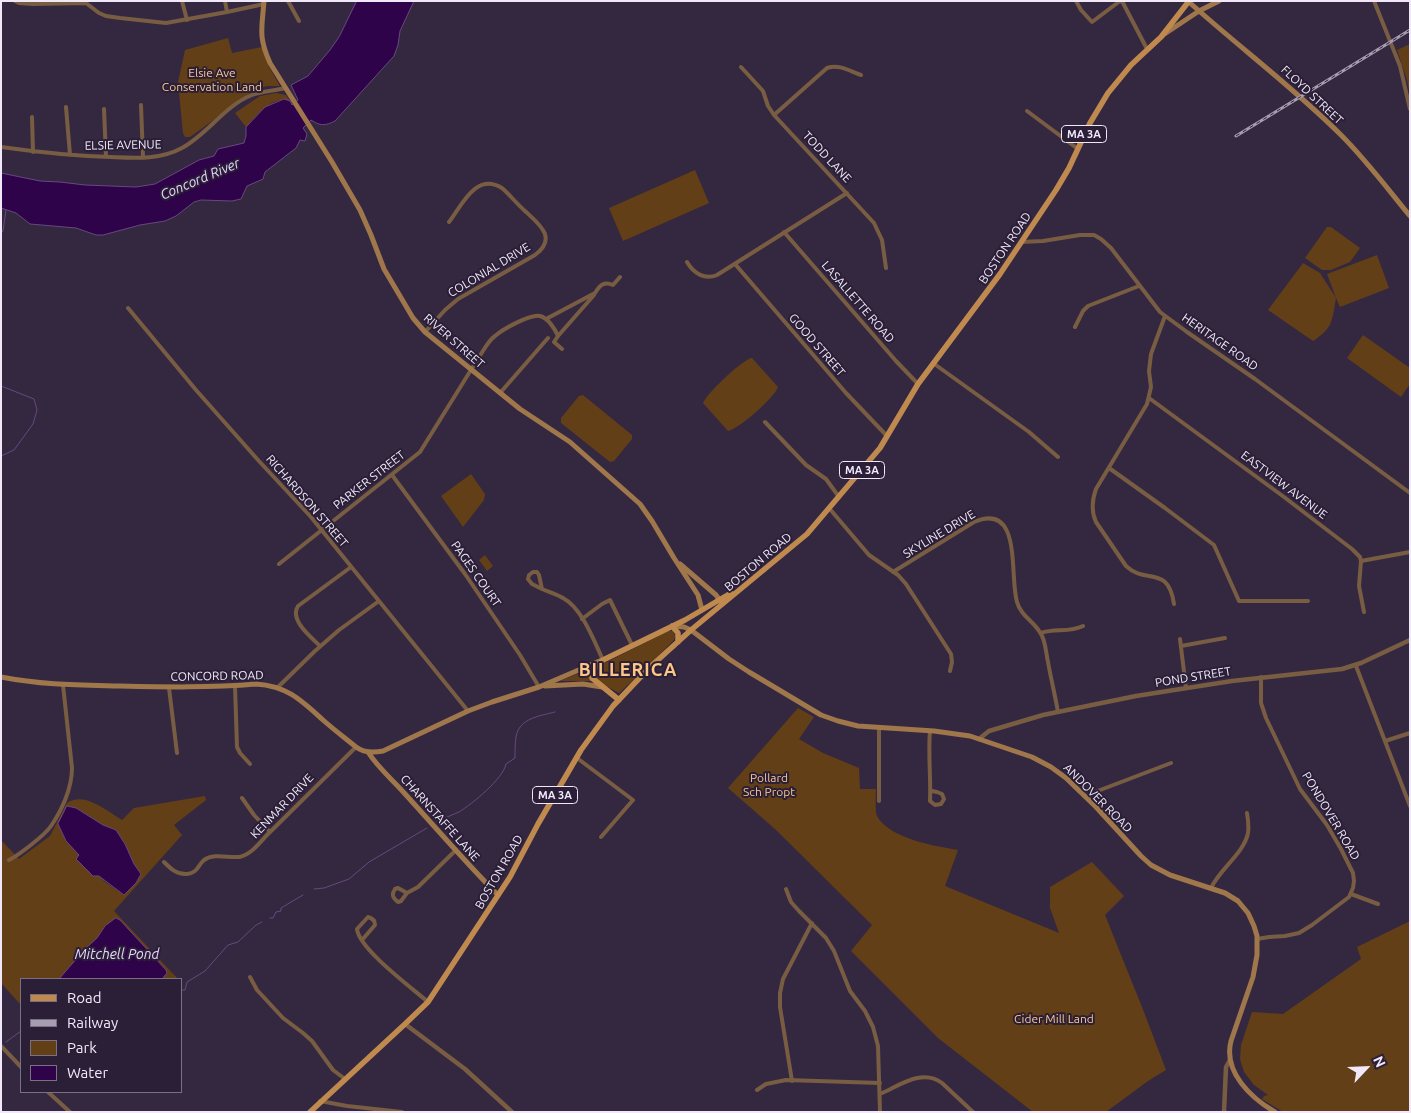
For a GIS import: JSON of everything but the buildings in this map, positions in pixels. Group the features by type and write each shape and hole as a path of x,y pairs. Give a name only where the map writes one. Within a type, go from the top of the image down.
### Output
{"main road":[{"name":"BOSTON ROAD","path":"310,1112 428,1002 510,877 538,824 577,758 600,723 619,700 651,667 721,602 745,586 807,534 880,448 918,384 1000,274 1062,180 1090,123 1108,94 1131,65 1161,37 1189,1"},
{"name":"FLOYD STREET","path":"1189,1 1292,89 1341,135 1410,216"},
{"path":"1161,37 1199,11 1219,1"},
{"name":"RIVER STREET","path":"264,3 261,28 263,44 270,63 360,210 384,269 413,318 425,332 520,409 570,442 640,504 698,595 702,610"},
{"path":"1210,20 1209,10 1211,5"},
{"name":"RIVER STREET","path":"674,558 721,602"},
{"name":"MA 3A","path":"603,660 721,602"},
{"path":"672,626 691,630"},
{"path":"672,626 678,633 678,642"},
{"name":"ANDOVER ROAD","path":"691,630 734,662 821,715 846,724 970,736 1022,753 1042,762 1059,772 1087,798 1151,865 1170,875 1232,897 1241,904 1252,922 1257,939 1257,955 1255,968 1231,1041 1229,1050 1230,1060"},
{"path":"368,752 384,750 468,711 539,687 603,660"},
{"path":"603,660 593,668 592,678 619,700"},
{"name":"CONCORD ROAD","path":"1,677 63,685 169,688 269,685 288,691 356,747 368,752"},
{"path":"539,687 583,684 602,687"},
{"name":"CHARNSTAFFE LANE","path":"368,752 373,760 498,895"},
{"path":"1230,1060 1235,1073 1247,1090 1258,1101 1275,1112"}],"street":[{"path":"14,1 34,4 89,3 101,14 162,23 227,12 264,3"},
{"path":"182,1 186,20"},
{"path":"225,1 227,12"},
{"path":"288,1 299,21"},
{"path":"1076,1 1092,22 1120,1 1123,3 1147,49"},
{"path":"1374,1 1400,66 1410,109"},
{"name":"TODD LANE","path":"741,67 763,91 768,107 774,115 870,218 878,230 883,244 886,268"},
{"path":"774,115 827,68 839,67 862,75"},
{"name":"ELSIE AVENUE","path":"1,147 33,152 106,157 164,155 184,147 228,110 244,100 257,94 285,88"},
{"path":"141,105 143,157"},
{"path":"66,107 70,155"},
{"path":"104,109 106,157"},
{"path":"1027,111 1078,149"},
{"path":"32,117 33,152"},
{"name":"COLONIAL DRIVE","path":"425,332 458,299 535,255 541,250 545,241 541,225 496,184 484,183 475,188 449,222"},
{"path":"687,262 699,275 710,277 718,275 847,193"},
{"name":"LASALLETTE ROAD","path":"784,232 918,384"},
{"name":"HERITAGE ROAD","path":"1022,242 1048,241 1080,234 1094,235 1101,239 1111,248 1160,312 1410,493"},
{"name":"GOOD STREET","path":"735,264 841,388 888,436"},
{"path":"562,349 554,342 558,336 599,286 604,283 614,285 620,277"},
{"path":"1075,327 1083,310 1088,306 1139,286"},
{"path":"558,336 546,319 595,293"},
{"path":"570,306 577,314"},
{"name":"RICHARDSON STREET","path":"128,308 196,390 302,506 468,711"},
{"name":"PARKER STREET","path":"279,564 420,452 495,335 531,316 541,316 546,319"},
{"path":"1165,316 1150,354 1149,371 1151,387 1149,398 1092,501 1094,516 1126,566 1136,574 1160,578 1164,581 1174,604"},
{"path":"500,393 548,338"},
{"path":"933,363 1029,432 1058,457"},
{"name":"EASTVIEW AVENUE","path":"1149,398 1352,549 1361,562"},
{"path":"765,422 806,465 826,479 839,497"},
{"path":"1109,468 1214,545 1239,601 1308,601"},
{"name":"PAGES COURT","path":"392,475 465,574 520,655 539,687"},
{"path":"829,508 869,555 894,572 906,584 951,654 950,671"},
{"name":"SKYLINE DRIVE","path":"894,572 974,522 985,518 1001,522 1005,526 1010,540 1018,605 1024,616 1035,624 1044,640 1058,712"},
{"path":"1364,612 1359,586 1361,562 1410,552"},
{"path":"320,646 298,622 294,616 295,612 298,606 351,567"},
{"path":"542,589 539,575 537,572 533,572 529,575 528,579 532,584 542,589 564,598 576,610 585,623 603,660"},
{"path":"582,619 610,600 632,645"},
{"path":"277,688 320,646 379,601"},
{"path":"1041,633 1073,630 1083,626"},
{"path":"1181,646 1225,638"},
{"path":"1180,639 1186,688"},
{"name":"POND STREET","path":"979,738 989,731 1058,712 1136,696 1261,677 1328,671 1356,666 1410,640"},
{"path":"1356,666 1410,806"},
{"name":"PONDOVER ROAD","path":"1261,677 1261,700 1264,714 1300,789 1327,825 1349,865 1354,881 1354,888 1351,894"},
{"path":"9,860 50,827 63,805 68,790 72,768 63,685"},
{"path":"235,686 237,747 250,764"},
{"path":"169,688 177,753"},
{"path":"879,728 879,801"},
{"path":"930,731 930,784 932,792"},
{"path":"1386,741 1410,732"},
{"name":"KENMAR DRIVE","path":"164,862 174,871 189,874 200,868 204,860 217,856 239,857 257,847 356,747"},
{"path":"577,758 633,800 602,838"},
{"path":"1087,798 1095,792 1171,762"},
{"path":"242,798 254,815 270,832"},
{"path":"1211,888 1215,879 1244,844 1248,829 1247,813"},
{"path":"407,893 418,887 456,850"},
{"path":"786,889 791,902 826,938 839,963 850,991 865,1011 873,1027 878,1046 880,1112"},
{"path":"1257,939 1285,936 1299,932 1338,906 1351,894 1378,904"},
{"path":"362,940 376,925 372,918 368,917 357,929 362,940 380,961 428,1002"},
{"path":"792,1081 780,1007 780,994 787,971 812,923"},
{"path":"250,978 283,1018 303,1033 333,1070 344,1079"},
{"path":"405,1024 466,1069 512,1112"},
{"path":"1,1046 20,1066"},
{"path":"1224,1112 1226,1068 1230,1060"},
{"path":"880,1094 917,1077 931,1077 942,1083 973,1112"},
{"path":"756,1090 762,1085 772,1082 880,1083"},
{"path":"49,1093 70,1112"},
{"path":"320,1101 402,1112"}],"green space":[{"name":"Elsie Ave Conservation Land","path":"228,38 232,53 262,47 269,67 280,86 267,86 255,90 190,137 185,137 178,82 185,50"},
{"path":"1410,44 1410,95 1397,50"},
{"name":"Elsie Ave Conservation Land","path":"276,93 286,95 290,101 283,100 271,103 246,127 235,113 260,96"},
{"path":"695,170 709,203 623,241 609,208"},
{"path":"1327,227 1331,227 1360,248 1350,262 1331,270 1322,270 1305,258"},
{"path":"1377,255 1389,288 1340,307 1327,274"},
{"path":"1303,263 1320,273 1336,298 1334,313 1328,328 1313,341 1268,310"},
{"path":"1363,335 1410,368 1410,384 1401,397 1347,358"},
{"path":"751,358 778,387 756,412 728,431 703,403 725,378"},
{"path":"583,395 632,435 632,439 614,461 610,462 561,423 561,418 579,396"},
{"path":"471,474 485,494 484,500 463,527 441,496"},
{"path":"485,555 493,566 487,571 479,560"},
{"path":"668,631 673,631 674,640 619,693 597,681 560,681 609,661"},
{"name":"Cider Mill Land","path":"798,708 814,717 799,739 823,753 859,768 860,789 876,789 876,814 883,824 902,836 958,850 945,886 1059,933 1050,908 1050,887 1092,862 1124,896 1105,915 1166,1070 1106,1112 1033,1112 938,1038 851,951 872,925 775,829 728,788"},
{"path":"205,796 206,800 174,825 182,835 114,911 177,978 20,978 20,1004 1,983 1,840 19,859 50,836 67,803 74,800 88,801 122,820 134,808","holes":["76,808 103,825 116,830 134,864 124,895 105,882 79,855"]},
{"path":"1410,921 1410,1112 1283,1112 1262,1099 1268,1095 1254,1085 1244,1072 1240,1059 1241,1045 1252,1012 1283,1014 1361,959 1357,947"}],"water":[{"name":"Concord River","path":"357,1 414,1 400,31 394,56 335,121 323,125 311,120 303,128 307,134 305,141 300,140 296,148 265,172 263,179 247,186 241,199 232,201 201,200 194,202 176,216 165,221 140,225 103,235 96,235 76,228 30,224 16,213 1,208 1,173 40,181 136,187 155,184 199,160 214,156 218,149 244,143 246,127 265,107 284,99 290,101 292,105 298,100 291,85 308,76 330,50 339,37"},
{"path":"67,806 76,808 103,825 116,830 125,844 141,874 136,883 124,895 99,876 93,876 76,859 79,855 66,841 58,824"},
{"name":"Mitchell Pond","path":"116,918 120,920 167,973 163,978 60,978 97,938 105,926"}],"waterway":[{"path":"1,233 3,231 6,210"},
{"path":"1,386 34,399 37,410 33,424 14,450 1,456"},
{"path":"440,820 465,808 493,784 504,770 506,764 515,758 516,737 521,726 531,719 555,712"},
{"path":"314,889 324,888 349,879 369,862 427,828"},
{"path":"270,918 273,918 276,912 281,911 281,908 303,895"},
{"path":"182,990 185,990 187,982 205,971 228,945 238,942 256,925 262,922"},
{"path":"6,1042 20,1032"}],"railway":[{"path":"1236,136 1410,30"}],"district":[{"name":"BILLERICA","path":"628,670"}],"park label":[{"name":"Pollard Sch Propt","path":"769,785"}]}
